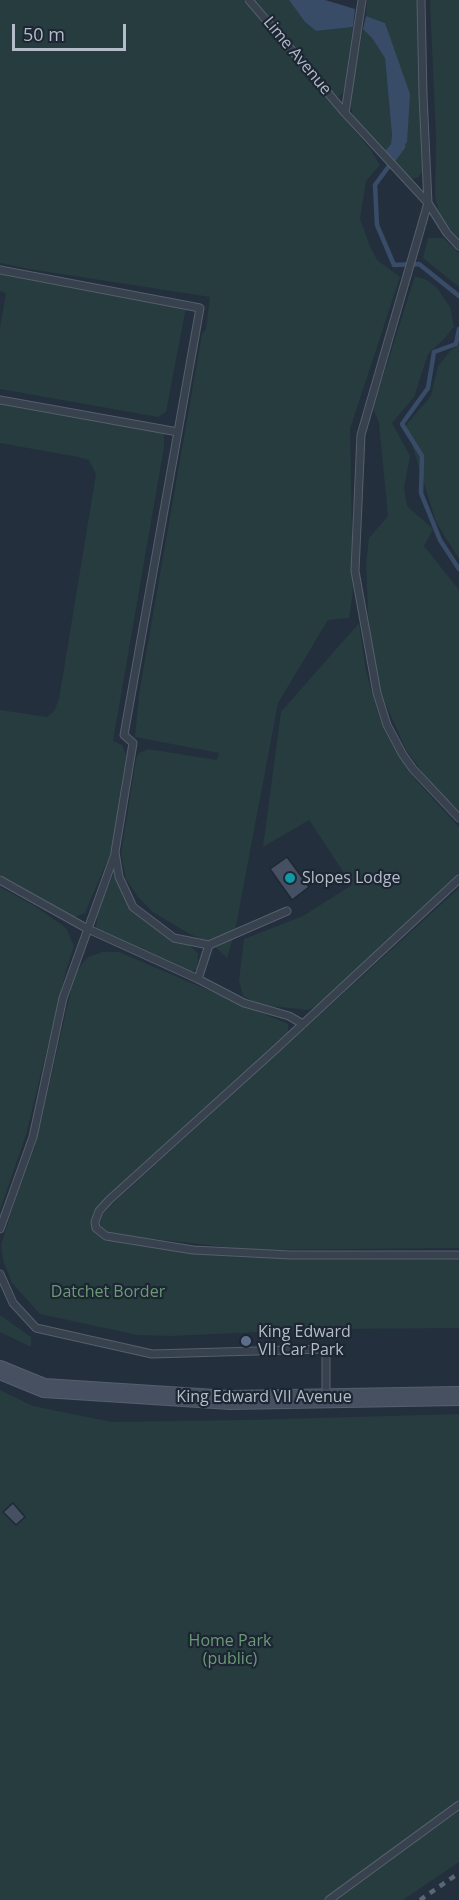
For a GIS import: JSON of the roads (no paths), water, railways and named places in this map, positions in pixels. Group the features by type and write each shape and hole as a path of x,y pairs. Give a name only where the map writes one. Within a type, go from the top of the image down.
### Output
{"main road":[{"name":"King Edward VII Avenue","path":"0,1370 44,1388 230,1400 459,1396"}],"lane":[{"name":"Lime Avenue","path":"249,0 345,113 428,203 447,233 459,246"},
{"path":"345,113 362,0"},
{"path":"421,0 428,203 361,435 355,571 377,693 387,725 413,769 459,818"},
{"path":"0,270 200,308 124,735 133,743 115,852 86,928 63,998 33,1137 0,1229"},
{"path":"0,400 178,432"},
{"path":"115,852 119,877 133,907 174,938 209,945 287,911"},
{"path":"459,879 110,1200 96,1216 94,1222 96,1228 106,1236 193,1250 290,1255 459,1254"},
{"path":"0,880 86,928 198,979 243,1003 290,1016 303,1024"},
{"path":"198,979 209,945"},
{"path":"0,1274 13,1303 36,1328 152,1354 326,1349 326,1399"},
{"path":"329,1900 459,1805"}],"water":[{"path":"289,0 325,0 355,9 353,27 316,31 305,22"},
{"path":"366,16 385,23 410,94 407,142 392,159 385,151 391,144 392,135 385,58 363,29"}],"waterway":[{"path":"403,143 403,147 375,185 377,225 394,265 419,264 459,296"},
{"path":"459,329 456,344 434,352 428,388 402,424 422,456 421,493 440,540 459,569"}],"railway":[{"path":"420,1900 459,1873"}],"place":[{"name":"Slopes Lodge","path":"290,878"},
{"name":"King Edward VII Car Park","path":"246,1341"}],"park label":[{"name":"Datchet Border","path":"108,1292"},
{"name":"Home Park (public)","path":"230,1650"}]}
